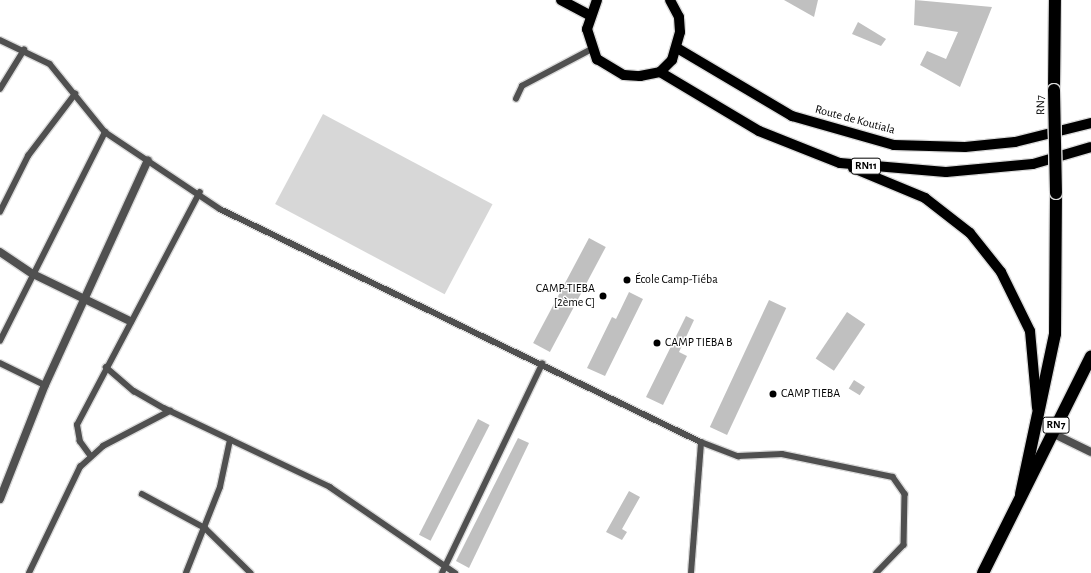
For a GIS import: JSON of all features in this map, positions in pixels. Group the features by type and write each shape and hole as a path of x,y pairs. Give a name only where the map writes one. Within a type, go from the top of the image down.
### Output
{"highway":[{"name":"RN7","path":"1021,494 1038,424 1055,334 1055,0"},
{"name":"RN7","path":"983,573 1091,356"}],"main road":[{"path":"561,0 589,15"},
{"path":"597,0 589,15 586,29 592,50 609,69 624,75 660,72 672,60 676,48 679,17 670,0"},
{"name":"Route de Koutiala","path":"676,48 792,116 894,145 965,147 1015,142 1091,123"},
{"name":"RN11","path":"660,72 759,131 840,162 925,198 970,233 1002,272 1030,331 1038,424"},
{"name":"RN11","path":"840,162 946,172 1033,164 1091,147"}],"street":[{"path":"0,499 45,385 148,160"},
{"path":"0,252 33,274 130,321"},
{"path":"1052,433 1091,452"}],"lane":[{"path":"0,40 24,50 50,64 105,132 200,192 220,209 701,442 738,456 782,454 893,477 905,494 904,545 877,573"},
{"path":"0,89 24,50"},
{"path":"516,99 522,86 592,50"},
{"path":"0,212 28,156 75,94"},
{"path":"0,341 105,132"},
{"path":"91,457 80,442 77,425 130,321 200,192"},
{"path":"0,363 45,385"},
{"path":"442,573 542,364"},
{"path":"106,367 134,391 170,411 330,487 446,564 455,573"},
{"path":"29,573 80,467 91,457 135,427 170,411"},
{"path":"186,573 205,528 230,440"},
{"path":"691,573 701,442"},
{"path":"142,494 205,528 251,573"}],"shaded area":[{"path":"323,114 493,204 445,294 275,204"}],"building":[{"path":"784,0 818,0 814,17"},
{"path":"915,0 992,7 960,87 920,65 927,51 946,59 958,32 914,25"},
{"path":"858,22 886,39 881,46 852,34"},
{"path":"589,238 606,247 550,352 533,343"},
{"path":"629,292 643,299 605,376 587,368 612,317 616,319"},
{"path":"769,300 786,308 727,435 710,427"},
{"path":"847,312 865,324 834,371 816,358"},
{"path":"686,316 694,320 679,352 687,356 663,405 646,397"},
{"path":"854,380 865,387 860,395 849,388"},
{"path":"478,419 490,425 431,541 419,535"},
{"path":"518,438 529,443 469,568 456,561"},
{"path":"629,491 640,497 622,529 627,532 622,540 606,532"}],"place":[{"name":"École Camp-Tiéba","path":"627,280"},
{"name":"CAMP-TIEBA [2ème C]","path":"603,296"},
{"name":"CAMP TIEBA B","path":"657,343"},
{"name":"CAMP TIEBA","path":"773,394"}]}
